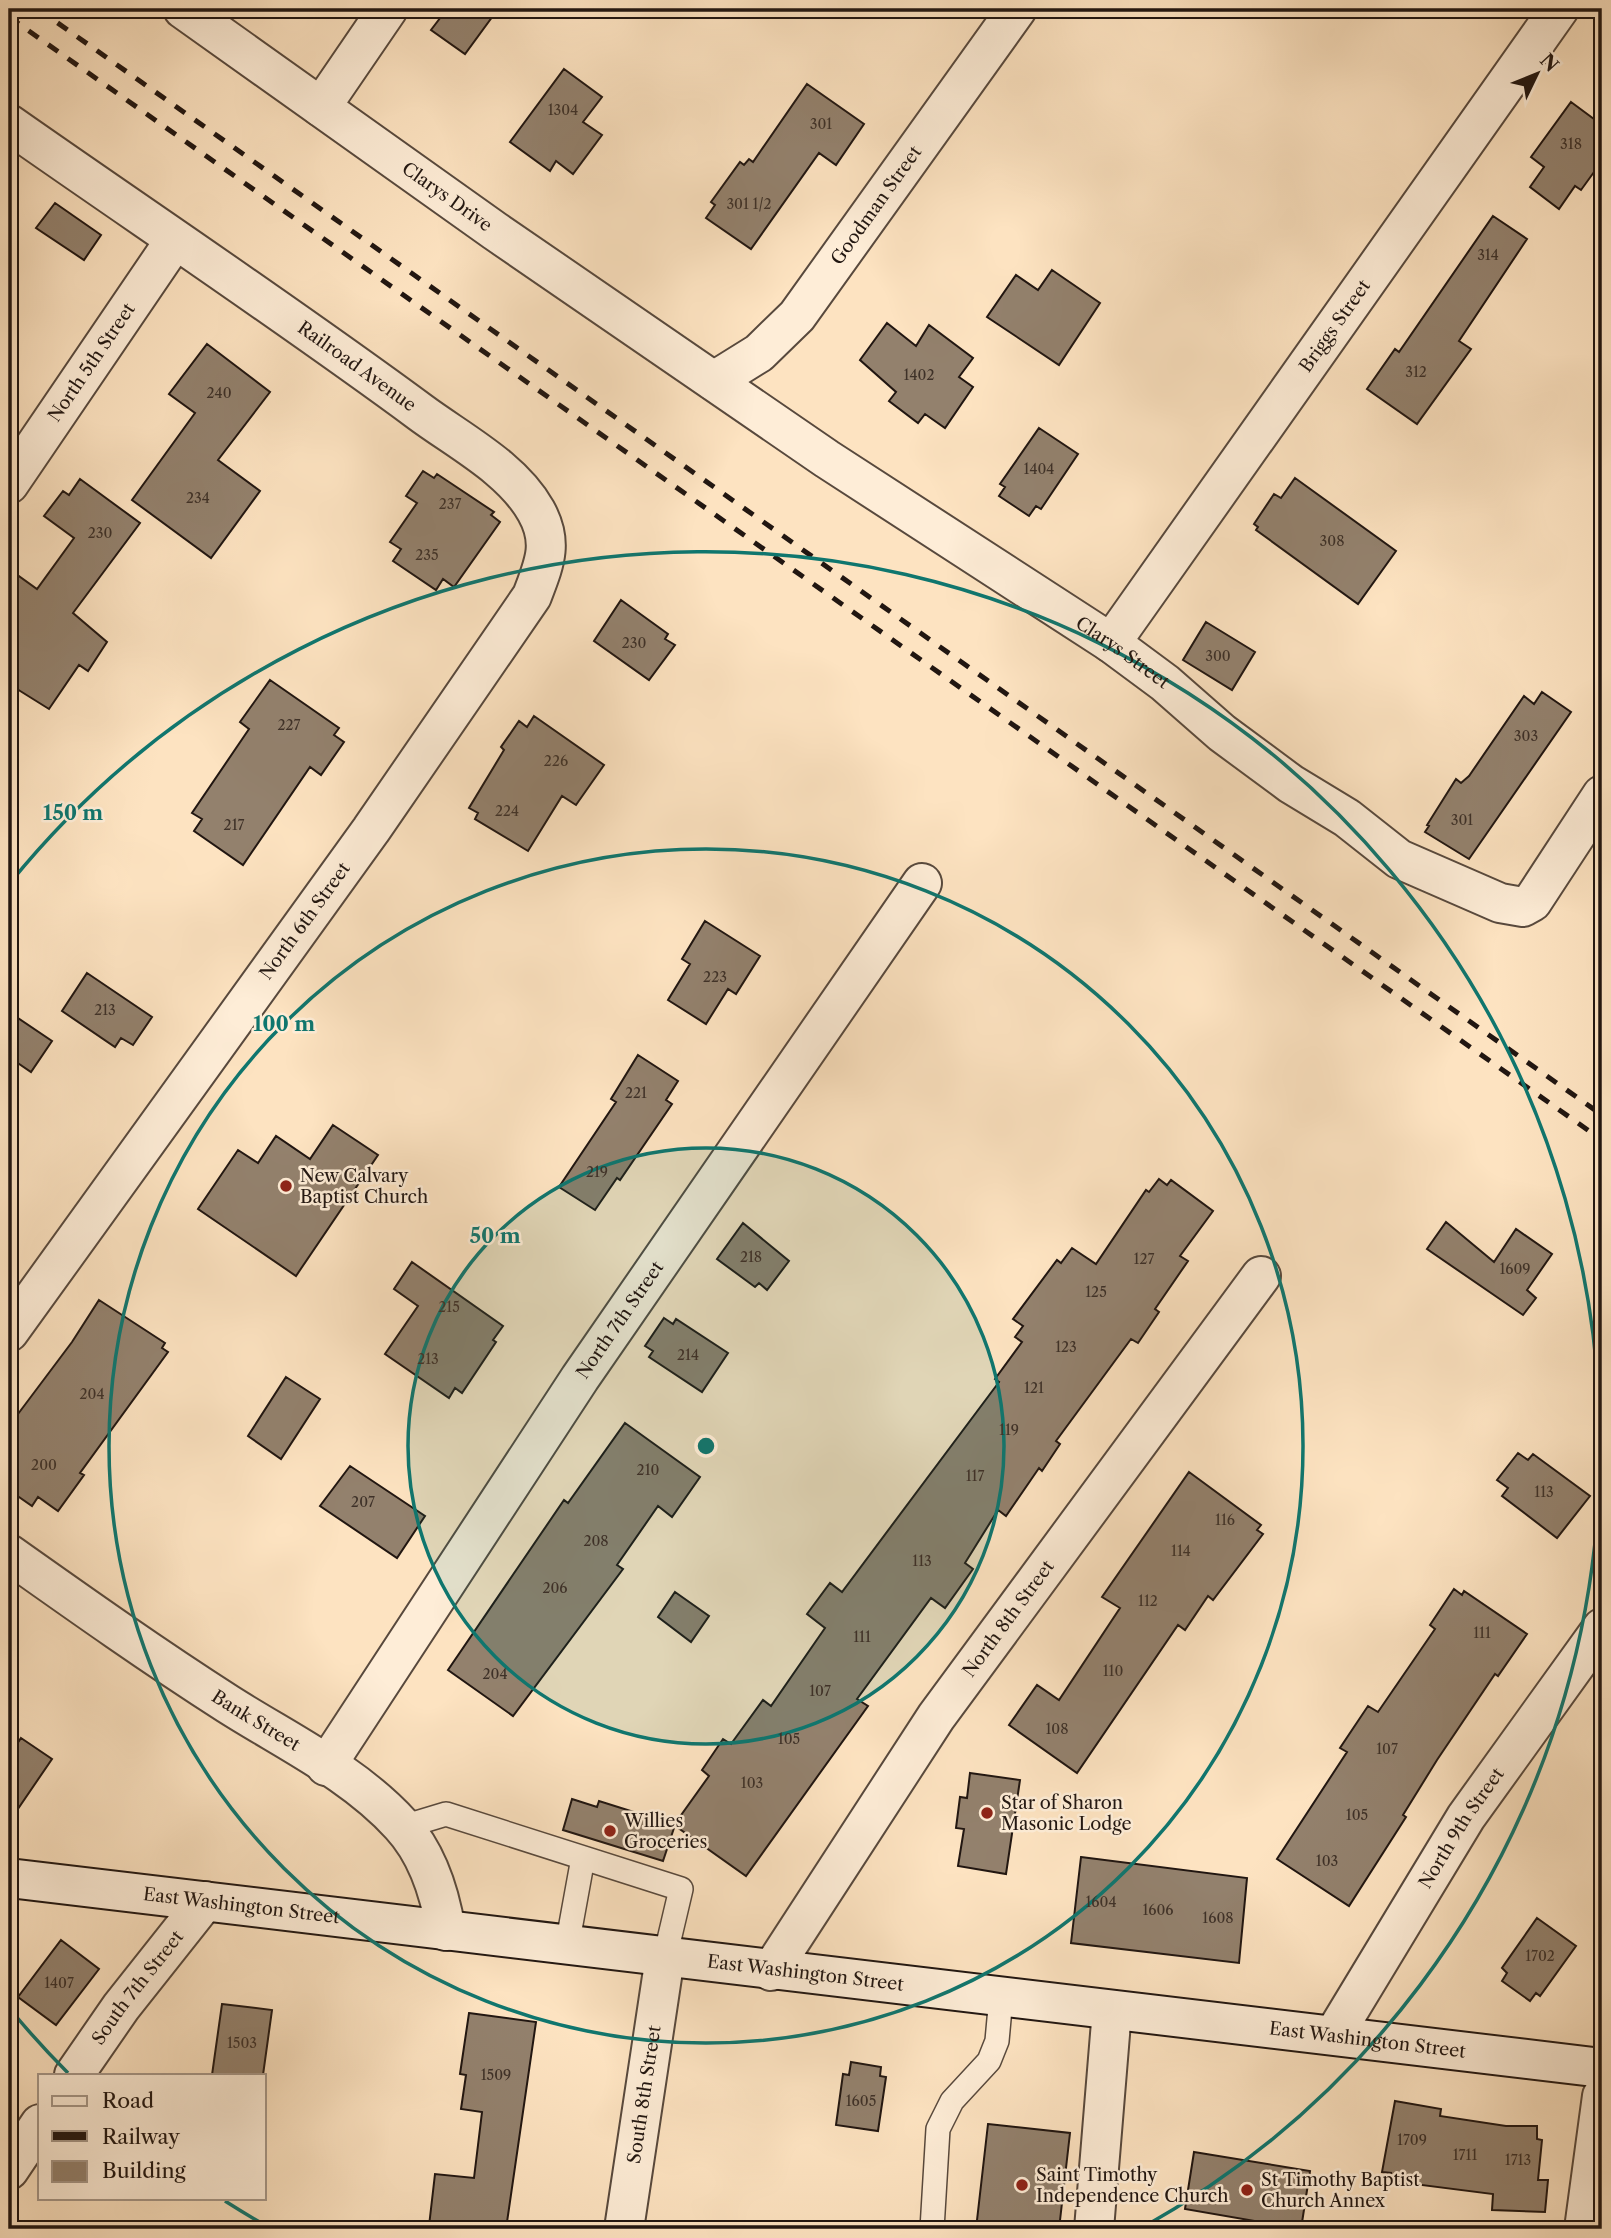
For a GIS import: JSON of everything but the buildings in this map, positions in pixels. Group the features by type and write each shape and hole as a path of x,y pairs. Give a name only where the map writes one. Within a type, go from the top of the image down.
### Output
{"street":[{"name":"Clarys Drive","path":"183,9 714,382"},
{"path":"321,107 388,9"},
{"name":"Goodman Street","path":"714,382 758,353 797,316 1017,9"},
{"name":"Briggs Street","path":"1111,643 1559,9"},
{"name":"Railroad Avenue","path":"9,124 367,373 513,481 536,510 547,536 544,564 532,596 475,679"},
{"name":"North 5th Street","path":"9,484 175,240"},
{"name":"Clarys Street","path":"714,382 827,459 1111,643 1165,682 1222,733 1291,784 1347,818 1399,859 1500,903 1523,907 1532,902 1602,796"},
{"name":"North 6th Street","path":"9,1332 371,830 475,679"},
{"name":"North 7th Street","path":"326,1766 580,1378 922,883"},
{"name":"North 8th Street","path":"771,1971 936,1717 1261,1276"},
{"name":"Bank Street","path":"9,1554 204,1688 370,1794 403,1826 427,1865 442,1907 446,1931"},
{"name":"North 9th Street","path":"1334,2035 1466,1817 1602,1628"},
{"name":"East Washington Street","path":"9,1878 1602,2068"},
{"name":"South 7th Street","path":"75,2074 121,2007 205,1901"},
{"name":"South 8th Street","path":"624,2229 665,1957"},
{"path":"1094,2229 1112,2010"},
{"path":"1584,2229 1602,2096"},
{"path":"9,2170 38,2127"}],"lane":[{"path":"403,1826 446,1814 681,1889 665,1957"},
{"path":"567,1946 583,1858"},
{"path":"932,2229 938,2129 952,2101 989,2061 996,2041 1001,1997"}],"railway":[{"path":"38,9 1602,1115"},
{"path":"9,17 1602,1140"}],"place":[{"name":"New Calvary Baptist Church","path":"286,1186"},
{"name":"Star of Sharon Masonic Lodge","path":"987,1813"},
{"name":"Willies Groceries","path":"610,1831"},
{"name":"Saint Timothy Independence Church","path":"1022,2185"},
{"name":"St Timothy Baptist Church Annex","path":"1247,2190"}]}
